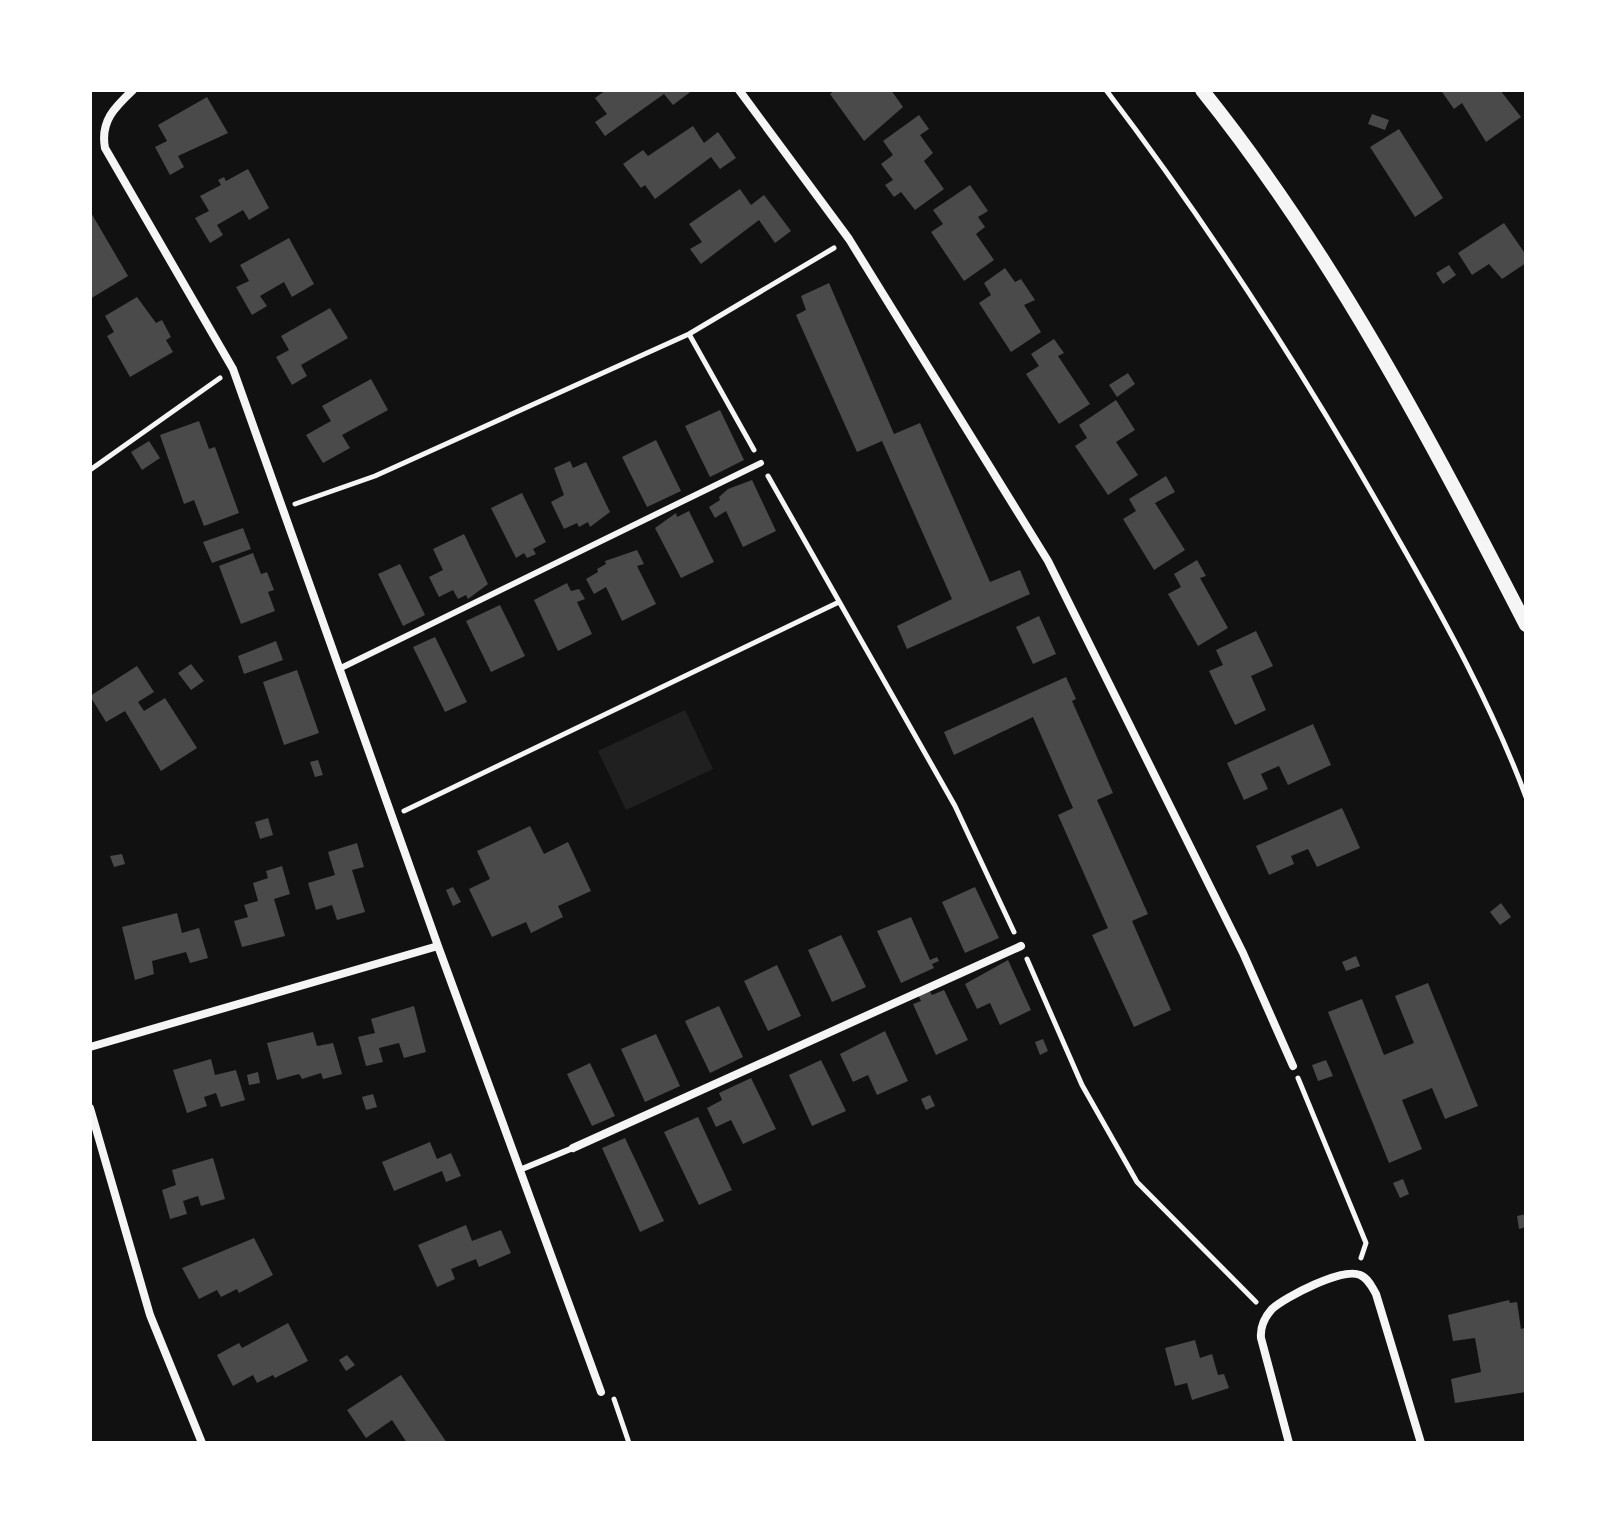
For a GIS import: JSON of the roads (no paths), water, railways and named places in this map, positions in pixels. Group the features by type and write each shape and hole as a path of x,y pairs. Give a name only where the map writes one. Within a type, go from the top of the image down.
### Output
{"street":[{"path":"133,90 108,116 103,137 105,148 233,369 438,946 601,1392"},
{"path":"739,90 849,239 1066,594 1243,953 1293,1066"},
{"path":"1202,90 1253,153 1352,305 1526,625"},
{"path":"90,1047 438,946"},
{"path":"573,1148 1021,946"},
{"path":"90,1108 150,1315 202,1443"},
{"path":"1289,1443 1261,1338 1268,1314 1285,1299 1324,1281 1356,1273 1369,1283 1376,1294 1421,1443"}],"lane":[{"path":"341,668 761,463"},
{"path":"522,1169 573,1148"}]}
